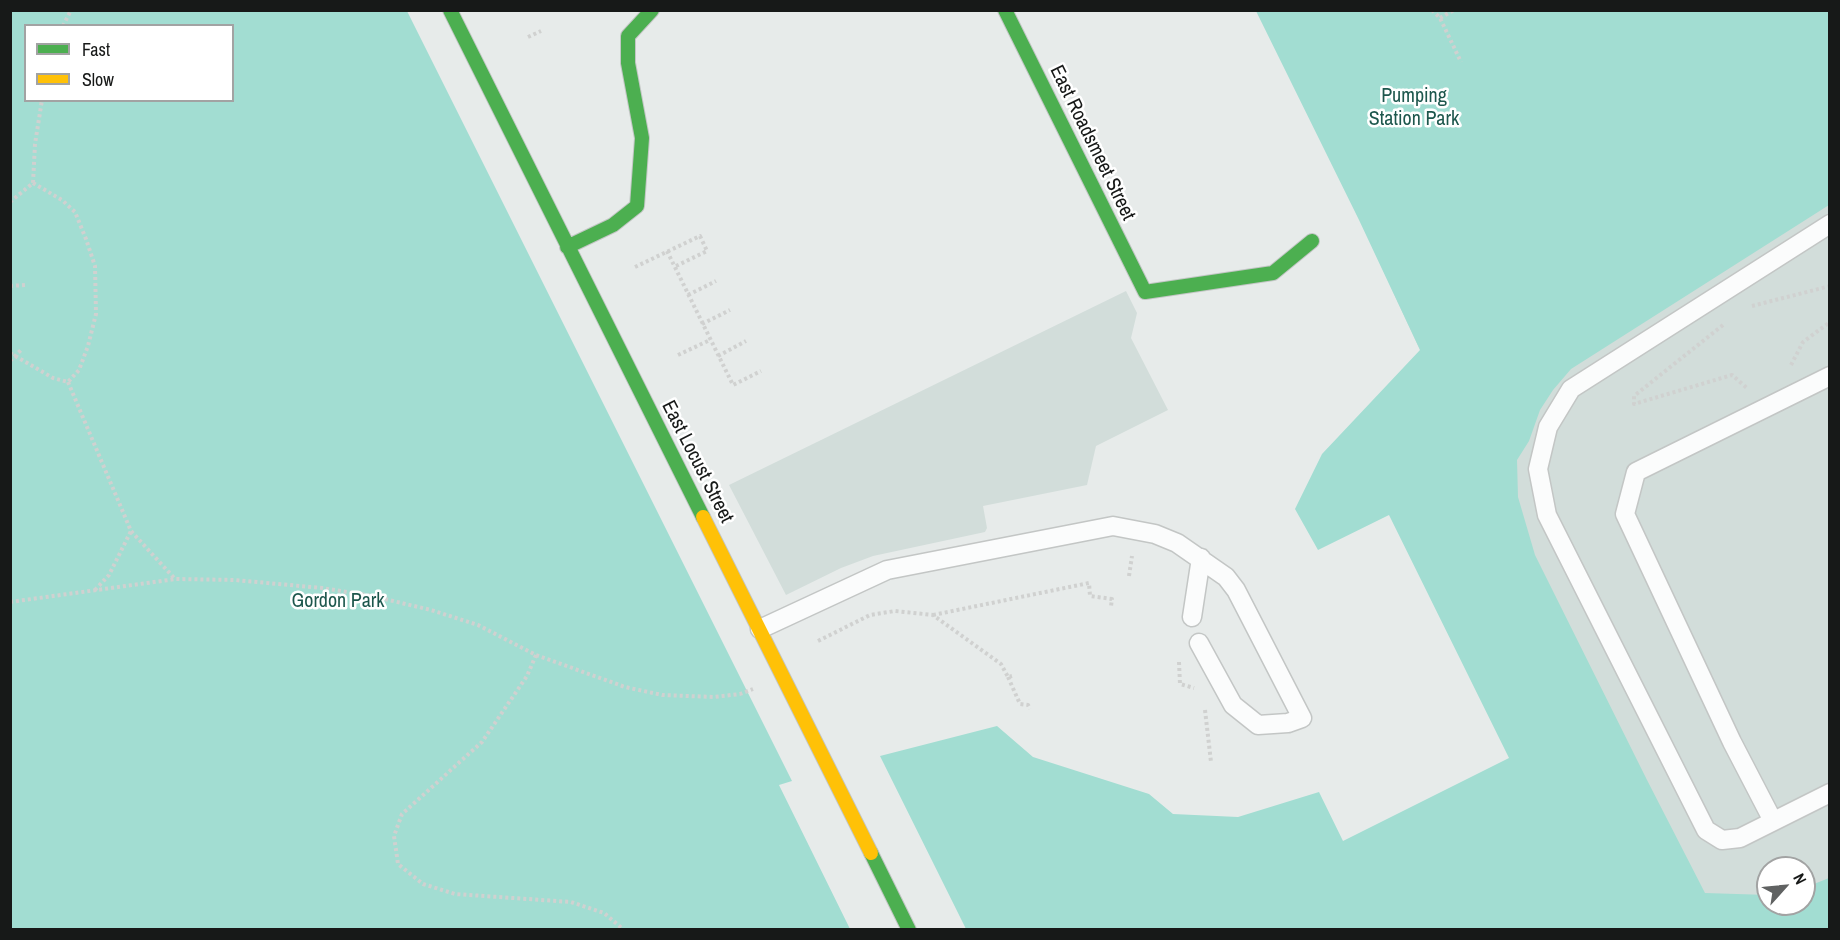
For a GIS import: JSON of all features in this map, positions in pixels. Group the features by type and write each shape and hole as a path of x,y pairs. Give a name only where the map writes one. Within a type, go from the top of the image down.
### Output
{"main road":[{"name":"East Locust Street","path":"450,10 567,247 832,770 909,930"},
{"path":"567,247 613,225 637,206 642,138 628,63 628,36 652,10"},
{"name":"East Roadsmeet Street","path":"1005,10 1145,292 1273,273 1312,241"}],"lane":[{"path":"1830,224 1571,389 1548,427 1538,469 1546,515 1706,830 1722,840 1740,838 1830,793"},
{"path":"1773,821 1732,742 1624,514 1636,472 1830,376"},
{"path":"760,629 886,570 1113,526 1155,534 1177,543 1226,577 1236,590 1302,718 1288,723 1257,725 1233,705 1199,643"},
{"path":"1192,617 1201,558"}],"path":[{"path":"64,24 71,10"},
{"path":"1432,10 1440,18 1461,62"},
{"path":"1440,18 1454,10"},
{"path":"528,37 541,31"},
{"path":"10,202 33,183 35,144 42,102"},
{"path":"33,183 62,200 75,212 95,266 96,314 79,370 68,382"},
{"path":"634,267 700,236 707,251 674,267"},
{"path":"667,251 733,385 762,371"},
{"path":"688,295 716,281"},
{"path":"10,286 25,285"},
{"path":"1745,308 1830,286"},
{"path":"702,324 730,310"},
{"path":"1726,322 1634,396 1634,404 1732,375 1747,389 1755,385"},
{"path":"1785,368 1793,363 1803,342 1830,322"},
{"path":"678,355 710,340"},
{"path":"718,356 746,341"},
{"path":"10,361 22,349"},
{"path":"10,353 52,378 68,382"},
{"path":"68,382 131,531 176,579"},
{"path":"95,591 108,576 131,531"},
{"path":"1129,576 1133,555 1139,551"},
{"path":"10,602 176,579 235,580 322,588 431,609 478,625 536,655 625,687 662,695 714,697 740,694"},
{"path":"818,641 870,615 895,611 933,615 1089,584 1090,596 1112,599 1111,606"},
{"path":"933,615 1001,664 1010,677 1020,705 1028,705 1030,709"},
{"path":"536,655 527,676 482,742 402,814 394,836 398,864 423,884 455,894 572,902 604,913 624,930"},
{"path":"1179,655 1180,684 1203,690"},
{"path":"1204,701 1211,762"}],"shaded area":[{"path":"1829,11 1829,883 1816,888 1816,856 1756,856 1756,910 1716,929 1420,350 1369,240"},
{"path":"1126,291 1137,313 1131,338 1168,410 1096,446 1087,485 983,506 987,528 985,532 873,556 841,568 786,595 729,485"}],"green space":[{"name":"Gordon Park","path":"11,10 407,11 792,781 779,785 850,929 11,929"},
{"name":"Pumping Station Park","path":"1256,11 1829,11 1829,205 1571,369 1540,410 1529,441 1517,460 1518,497 1535,555 1705,893 1756,895 1756,916 1816,916 1816,883 1829,878 1829,929 966,929 880,756 997,726 1033,757 1149,794 1173,814 1238,817 1319,792 1343,841 1509,758 1389,515 1318,550 1295,509 1322,454 1420,350"}],"traffic: fast":[{"path":"450,10 703,517"},
{"path":"567,247 613,225 637,206 642,138 628,63 628,36 652,10"},
{"path":"1005,10 1145,292 1273,273 1312,241"},
{"path":"871,853 909,930"}],"traffic: slow":[{"path":"703,517 871,853"}]}
